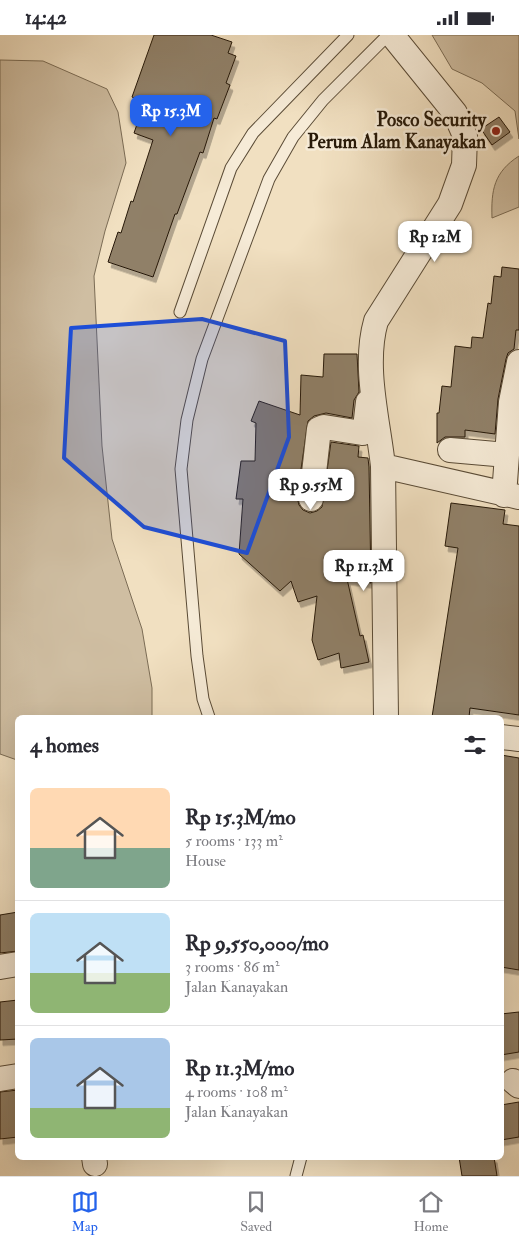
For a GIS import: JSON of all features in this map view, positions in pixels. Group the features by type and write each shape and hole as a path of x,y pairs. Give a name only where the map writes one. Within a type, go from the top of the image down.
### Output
{"street":[{"path":"386,715 383,466 374,392 372,336 376,321 450,204 464,165 465,136 456,113 392,35"},
{"path":"311,499 319,429 324,427 362,433 365,428 372,355"},
{"path":"383,466 511,496 507,455 511,402 519,362"},
{"path":"450,450 507,455"},
{"path":"504,737 519,739"},
{"path":"0,967 15,964"},
{"path":"0,1079 15,1076"}],"lane":[{"path":"180,312 230,169 253,133 348,35"},
{"path":"208,715 203,699 197,656 181,469 187,420 202,359 269,179 293,137 323,100 388,35"},
{"path":"296,1176 300,1160"}],"highlighted area":[{"path":"202,319 285,341 289,437 247,553 144,527 64,458 71,328"}],"shaded area":[{"path":"432,35 519,35 519,139 515,111 482,83 452,69"},
{"path":"0,60 43,61 107,89 118,112 126,163 105,231 94,276 102,446 112,539 142,629 152,688 152,715 15,715 15,759 0,754"},
{"path":"519,156 519,207 492,218 492,199 499,175"}],"building":[{"path":"154,35 211,35 232,42 228,53 236,56 226,83 230,85 217,119 214,118 203,153 200,152 177,214 175,214 153,277 108,262 118,232 121,233 131,201 133,202 153,140 134,133 143,107 134,104 136,99 132,97"},
{"name":"Posco Security Perum Alam Kanayakan","path":"499,117 510,132 492,145 481,129"},
{"path":"502,267 519,269 519,330 516,330 514,349 508,353 506,359 498,399 495,434 465,430 465,437 445,437 437,443 437,413 439,413 442,386 451,387 455,346 471,348 472,337 483,338 488,303 491,304 494,276 501,277"},
{"path":"324,354 357,354 359,392 354,400 352,418 326,413 314,416 308,421 297,497 299,505 303,510 310,513 322,507 331,442 359,446 358,457 368,458 369,467 371,583 347,579 360,636 363,635 369,662 341,668 339,653 318,660 312,640 317,596 298,602 291,581 280,591 239,554 243,499 236,499 241,461 255,461 256,423 251,421 259,401 300,415 301,375 323,377"},
{"path":"451,503 505,510 503,524 519,526 519,715 470,708 469,715 432,715 458,548 445,546"},
{"path":"504,756 519,758 519,970 504,968"},
{"path":"15,912 15,951 0,953 0,915"},
{"path":"15,1000 15,1039 0,1040 0,1002"},
{"path":"519,1012 519,1052 504,1054 504,1014"},
{"path":"15,1090 15,1137 0,1139 0,1092"},
{"path":"519,1102 519,1137 504,1140 504,1104"},
{"path":"459,1160 494,1160 497,1176 462,1176"}],"place":[{"name":"Posco Security Perum Alam Kanayakan","path":"496,131"}]}
